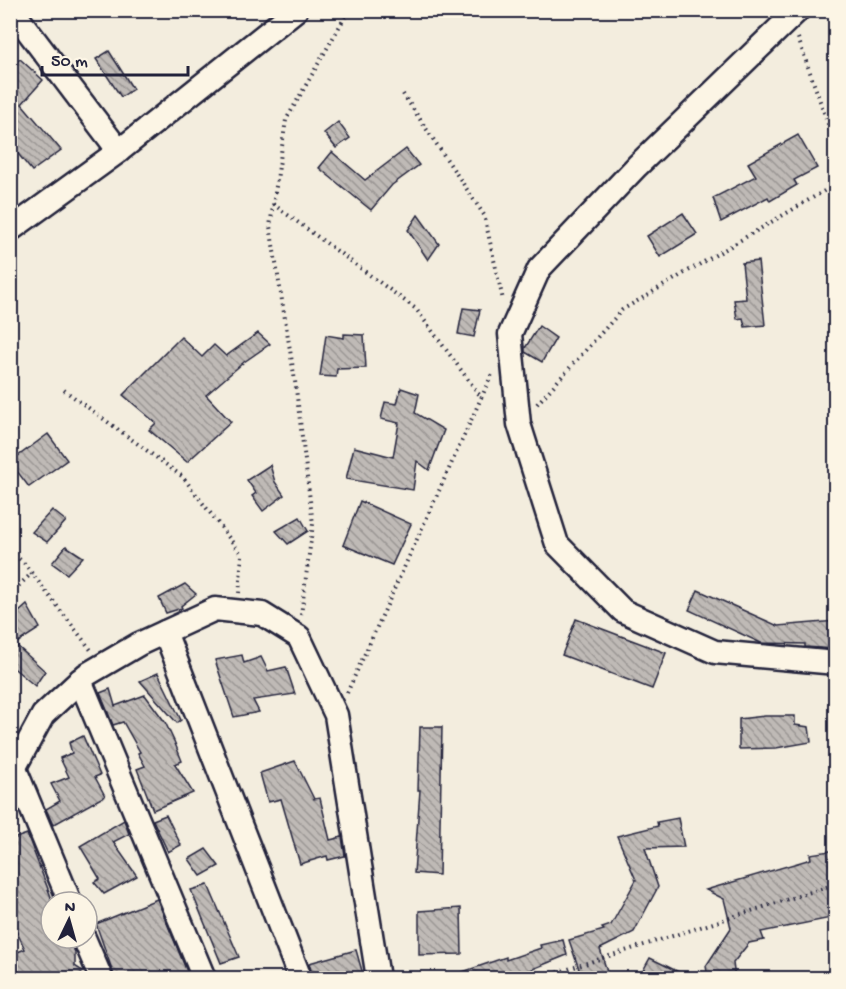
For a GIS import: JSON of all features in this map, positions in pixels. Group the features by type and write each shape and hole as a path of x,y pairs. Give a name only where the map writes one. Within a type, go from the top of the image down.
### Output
{"street":[{"path":"12,10 118,151"},
{"path":"10,230 118,151 296,11"},
{"path":"794,14 637,166 539,269 510,334 519,424 556,544 623,610 715,652 836,663"},
{"path":"65,890 13,772 43,715 80,680 165,632 215,609 262,614 299,637 336,715 378,978"},
{"path":"165,632 300,978"},
{"path":"80,680 204,978"},
{"path":"89,950 101,978"}],"path":[{"path":"299,637 313,524 295,381 270,226 286,120 349,10"},
{"path":"794,14 836,147"},
{"path":"403,94 484,215 503,302"},
{"path":"519,424 622,310 836,184"},
{"path":"273,204 416,309 481,398"},
{"path":"336,715 496,366"},
{"path":"64,390 183,477 242,555 237,612"},
{"path":"10,551 32,573 103,665"},
{"path":"10,594 32,573"},
{"path":"540,978 836,884"}],"building":[{"path":"109,51 133,89 121,97 96,59"},
{"path":"20,59 43,80 22,104 61,150 32,171 10,144 10,68"},
{"path":"338,122 350,138 336,148 324,133"},
{"path":"798,135 817,168 794,180 797,185 770,201 768,197 721,222 713,198 756,176 748,163"},
{"path":"406,149 419,165 392,185 371,210 319,168 332,152 365,180"},
{"path":"683,213 697,234 660,257 647,236"},
{"path":"418,215 439,244 428,260 408,230"},
{"path":"758,261 765,325 745,327 743,318 737,319 734,300 746,299 742,263"},
{"path":"463,308 480,310 474,337 458,334"},
{"path":"539,326 556,338 542,362 525,352 525,348"},
{"path":"258,333 270,344 244,362 206,395 231,422 187,462 149,430 156,423 123,395 181,337 202,357 214,345 226,356"},
{"path":"344,334 364,335 366,368 337,369 336,377 320,376 326,335 344,338"},
{"path":"401,388 419,394 415,413 444,430 429,470 417,461 413,490 346,479 354,447 393,457 399,423 381,419 385,402 397,404"},
{"path":"48,434 67,460 29,487 10,462"},
{"path":"270,465 275,482 284,495 263,511 252,496 256,493 247,480"},
{"path":"360,501 411,524 392,565 343,545"},
{"path":"52,510 66,521 47,542 32,532"},
{"path":"300,517 308,531 288,544 276,531"},
{"path":"66,546 83,557 67,574 52,563"},
{"path":"185,584 196,594 181,606 182,608 166,613 159,598"},
{"path":"698,590 778,626 836,621 836,649 805,647 805,644 761,643 689,610"},
{"path":"27,605 40,628 15,644 45,671 35,686 10,665 10,620"},
{"path":"576,619 666,653 652,689 562,655"},
{"path":"242,655 244,663 261,657 268,671 286,667 295,694 253,700 259,712 234,717 215,660"},
{"path":"158,673 181,720 177,723 140,681"},
{"path":"110,689 115,706 145,695 165,722 182,761 175,764 193,793 153,810 137,769 145,766 138,753 140,752 123,722 113,725 100,693"},
{"path":"795,716 795,725 809,727 811,742 776,748 739,749 739,719"},
{"path":"420,727 442,727 439,875 414,873 420,790 418,790"},
{"path":"83,736 100,775 95,777 105,796 53,825 46,809 60,801 51,784 69,777 60,758 72,753 69,743"},
{"path":"295,761 314,799 320,798 330,840 342,837 345,856 328,860 327,856 300,864 281,799 268,802 260,773"},
{"path":"166,815 181,845 168,852 153,820"},
{"path":"678,818 684,847 645,848 658,887 634,932 600,949 609,978 582,978 569,940 604,930 602,928 611,925 636,880 617,836 658,826 657,822"},
{"path":"124,820 129,834 113,842 137,876 104,894 94,882 100,879 80,846"},
{"path":"27,834 48,890 39,890 39,950 74,950 75,966 84,972 71,978 10,978 10,955 25,949 10,918 10,840"},
{"path":"206,849 219,866 201,876 189,859"},
{"path":"836,850 836,917 761,932 764,940 749,943 733,963 735,978 708,978 706,966 731,928 724,899 706,890 811,859 810,854"},
{"path":"208,885 239,957 221,963 191,890"},
{"path":"157,899 188,974 174,978 115,978 99,933 99,923"},
{"path":"461,908 462,954 419,955 419,911"},
{"path":"563,940 567,955 518,975 505,978 452,978 451,976 506,957 506,960 541,948 540,945"},
{"path":"356,950 364,978 313,978 309,963"},
{"path":"650,958 691,978 639,978"}]}
